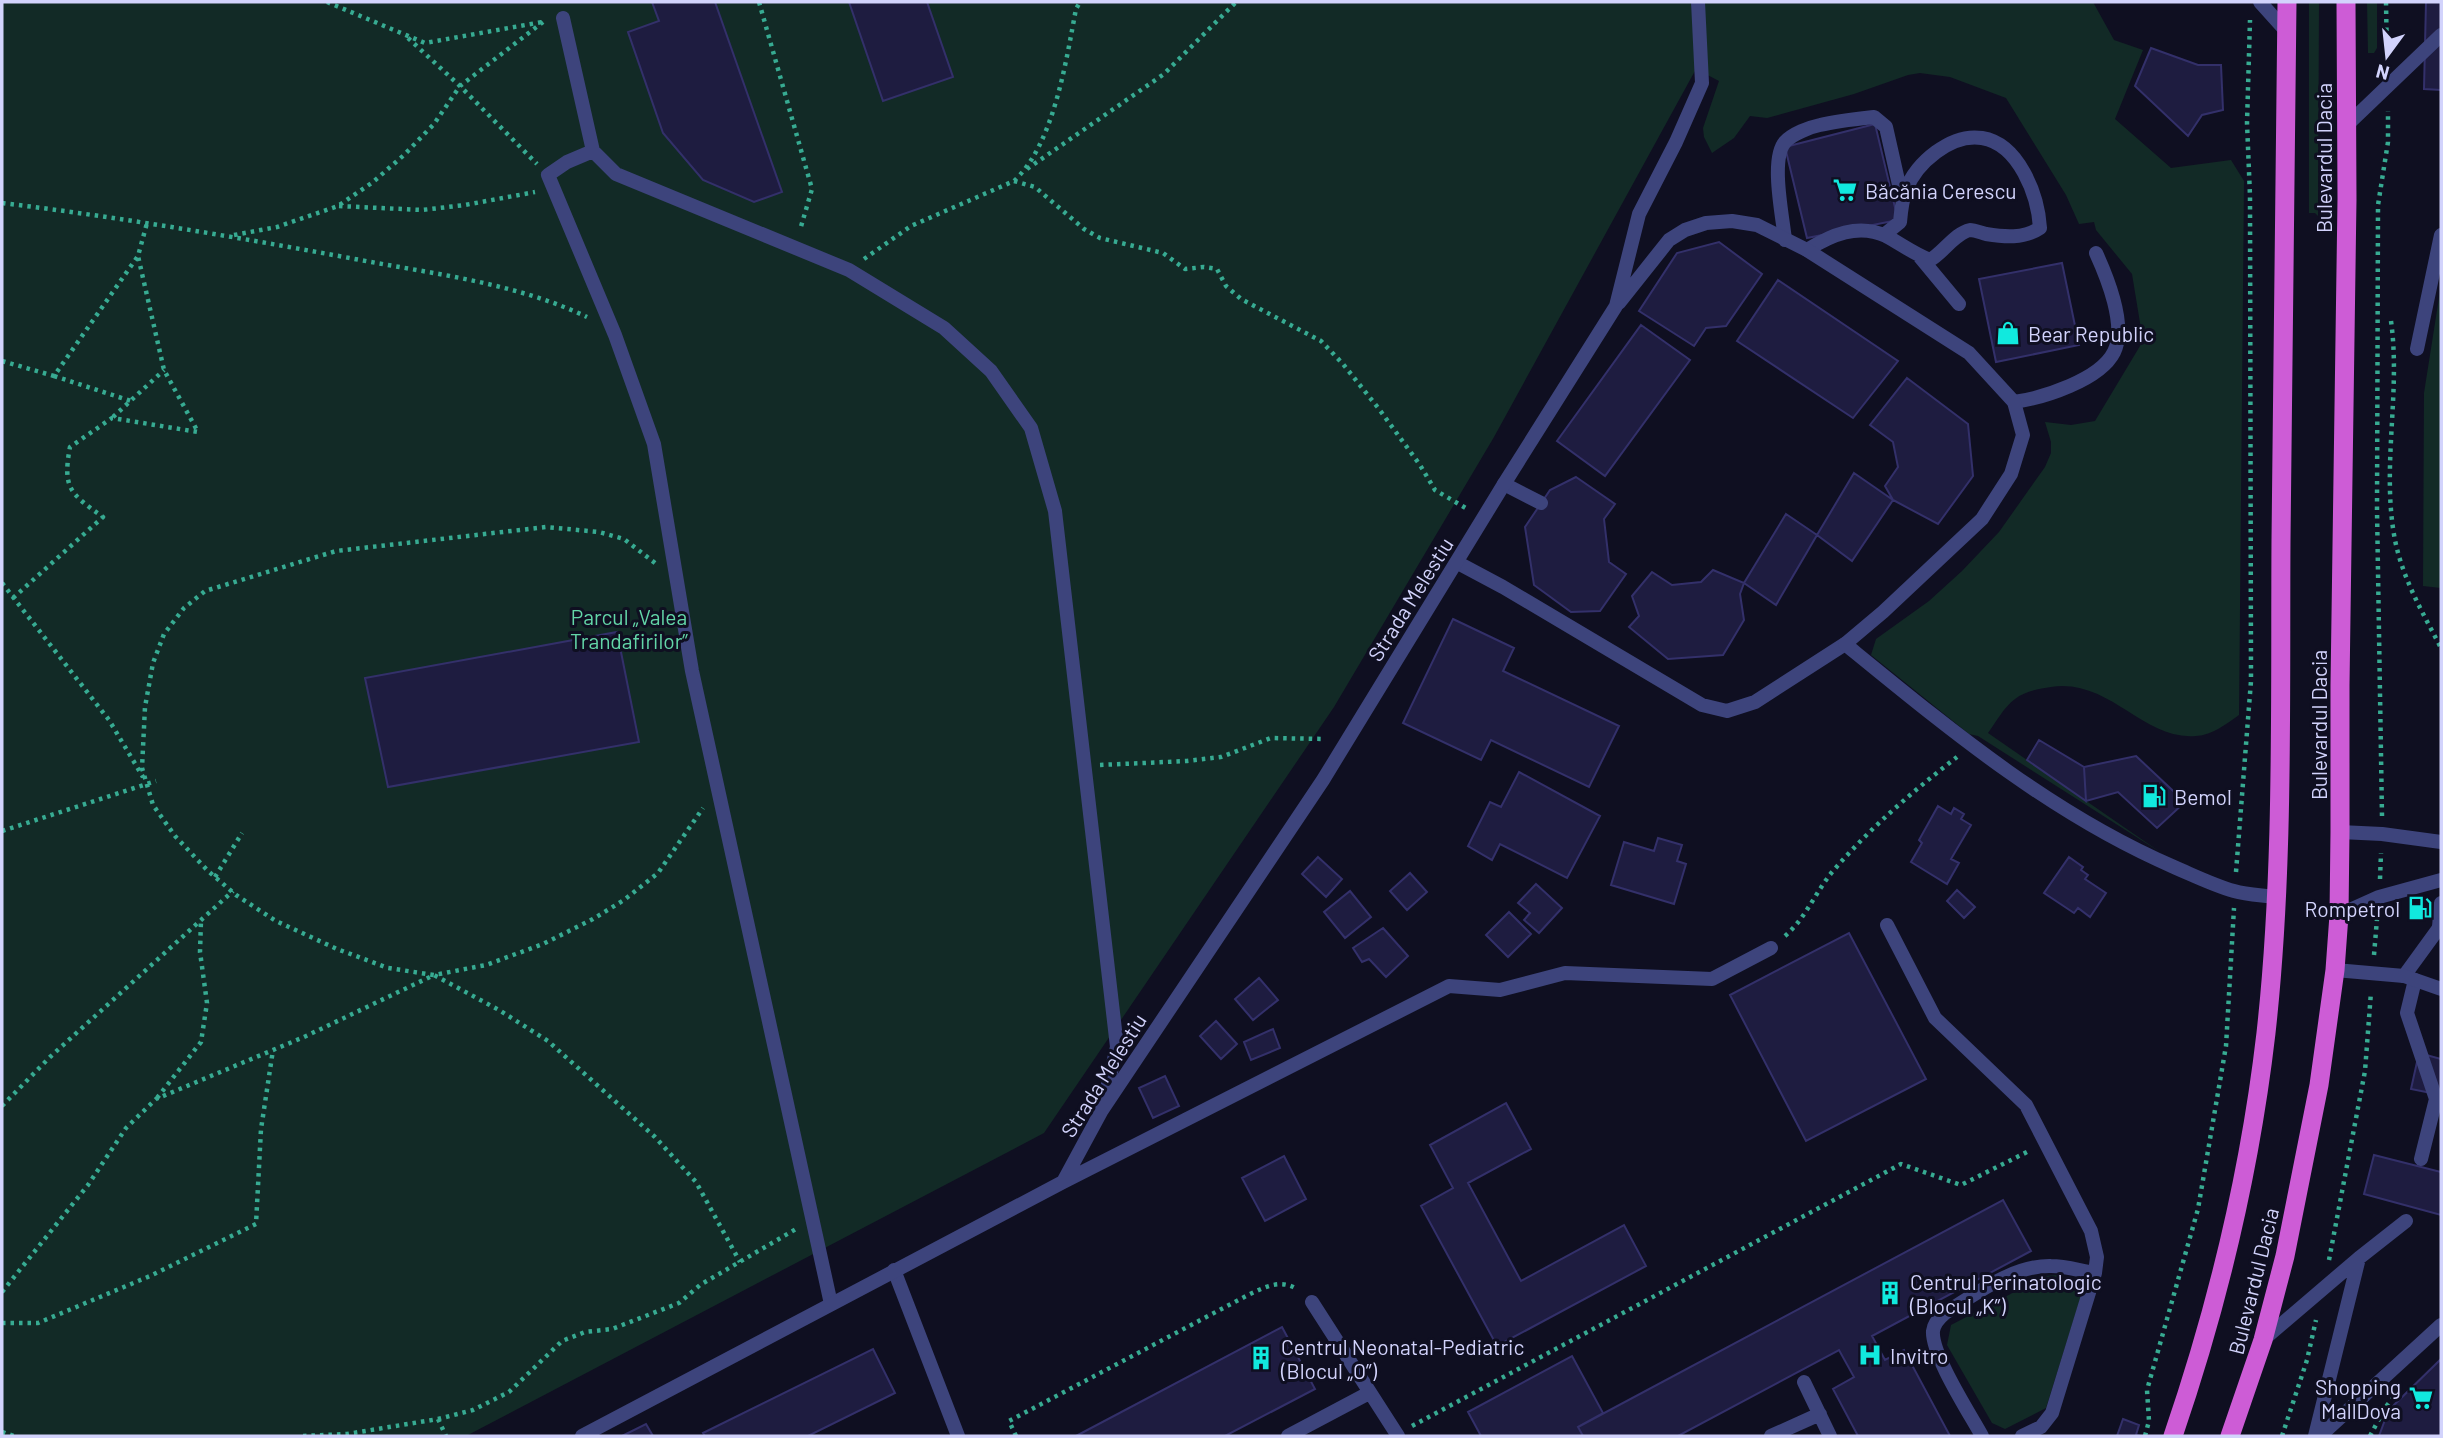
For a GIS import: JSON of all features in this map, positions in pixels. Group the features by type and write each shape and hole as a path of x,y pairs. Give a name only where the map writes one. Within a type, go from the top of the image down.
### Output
{"highway":[{"name":"Bulevardul Dacia","path":"2173,1436 2211,1317 2231,1239 2249,1147 2266,1032 2276,897 2287,2"},
{"name":"Bulevardul Dacia","path":"2230,1436 2263,1340 2286,1256 2319,1085 2335,970 2340,832 2347,199 2346,2"}],"street":[{"name":"Strada Melestiu","path":"1063,1182 1102,1110 1347,741 1616,306 1639,214 1676,142 1702,83 1698,2"},
{"path":"2260,2 2287,32"},
{"path":"563,18 593,151 616,174 849,270 944,328 991,371 1031,428 1055,510 1116,1047 1102,1110"},
{"path":"2347,125 2441,35"},
{"path":"1785,240 1778,169 1782,148 1791,138 1817,125 1874,117 1881,121 1886,127 1903,200"},
{"path":"1807,250 1829,236 1861,229 1884,235 1930,260 1970,230 2007,237 2034,232 2040,228 2028,178 2012,157 1982,138 1948,144 1924,164 1914,174 1903,200 1900,222 1884,235"},
{"path":"593,151 568,162 550,182 615,335 654,443 692,671 831,1304"},
{"path":"1458,563 1702,705 1727,711 1755,702 1844,644 1883,612 1982,519 2011,474 2023,435 2014,402 1969,353 1807,250 1757,225 1732,221 1706,223 1685,230 1669,240 1616,306"},
{"path":"2417,349 2441,235"},
{"path":"2014,402 2038,399 2082,379 2103,366 2114,352 2118,333 2113,300 2096,253"},
{"path":"1919,256 1959,304"},
{"path":"1504,484 1541,503"},
{"path":"1844,644 1973,746 2058,806 2137,851 2234,891 2276,897"},
{"path":"2340,832 2382,834 2441,842"},
{"path":"2339,915 2379,897 2441,880"},
{"path":"2421,1159 2436,1099 2407,1013 2410,978 2440,926 2441,904"},
{"path":"1887,925 1936,1018 2026,1105 2091,1231 2097,1257 2095,1273 2052,1413 2041,1427 2022,1436"},
{"name":"Strada Melestiu","path":"582,1436 1063,1182 1449,986 1500,990 1564,974 1712,979 1771,948"},
{"path":"2335,970 2410,978 2441,989"},
{"path":"2263,1340 2358,1258 2406,1221"},
{"path":"2317,1436 2358,1258"},
{"path":"1982,1436 1935,1347 1933,1328 1937,1321 1945,1313 2009,1276 2032,1268 2051,1266 2095,1273"},
{"path":"894,1270 958,1436"},
{"path":"1312,1302 1397,1435"},
{"path":"2317,1436 2441,1325"},
{"path":"1804,1382 1830,1436"},
{"path":"1288,1436 1369,1393"},
{"path":"1770,1436 1820,1414"}],"path":[{"path":"327,2 425,43 563,18"},
{"path":"759,2 812,189 795,248"},
{"path":"1026,170 1054,108 1076,9 1080,2"},
{"path":"849,270 911,226 1014,181 1164,74 1236,2"},
{"path":"2145,1436 2149,1421 2147,1390 2198,1209 2226,1046 2234,891 2251,681 2250,196 2247,123 2250,15"},
{"path":"230,236 277,227 338,206 373,182 404,155 435,124 460,86 543,22"},
{"path":"338,206 422,210 465,205 550,182 460,86 405,35"},
{"path":"1014,181 1035,187 1084,229 1100,238 1163,253 1185,269 1217,269 1226,286 1241,299 1313,335 1343,363 1420,465 1435,490 1484,518"},
{"path":"2,204 230,236 534,295 586,317 615,335"},
{"path":"2377,510 2378,205"},
{"path":"54,376 138,256 147,223"},
{"path":"112,418 198,432 164,370 138,256"},
{"path":"2390,321 2394,364 2390,494 2395,540 2407,584 2441,648"},
{"path":"2,361 131,401"},
{"path":"13,598 103,517 74,496 65,470 70,447 112,418 164,370"},
{"path":"677,579 624,540 599,532 546,527 336,551 205,591 184,608 164,634 153,663 144,719 142,768 153,804 175,836 215,877 276,921 337,949 388,968 434,975 499,1010 548,1041 636,1119 696,1182 740,1262"},
{"path":"2,583 109,720 147,784"},
{"path":"1084,766 1221,757 1271,738 1347,741"},
{"path":"1771,948 1789,933 1828,877 1874,825 1973,746"},
{"path":"2,831 156,781"},
{"path":"156,1099 373,1006 434,975 486,965 543,944 593,919 624,900 658,873 716,786"},
{"path":"215,877 242,833"},
{"path":"2,1106 50,1057 233,891"},
{"path":"2,1292 88,1185 126,1128 156,1099 201,1042 207,1003 200,953 201,920"},
{"path":"2,1323 38,1322 150,1276 256,1224 261,1129 273,1049"},
{"path":"1397,1435 1901,1164 1961,1185 2045,1143"},
{"path":"303,1436 347,1434 438,1419 473,1410 509,1392 562,1341 585,1332 612,1329 679,1303 700,1285 798,1228"},
{"path":"1016,1436 1009,1421 1256,1291 1281,1283 1290,1284 1312,1302"},
{"path":"438,1419 446,1436"},
{"path":"2,1432 14,1436"}],"green space":[{"name":"Parcul „Valea Trandafirilor”","path":"2,2 2093,2 2114,40 2143,50 2115,119 2171,168 2231,160 2244,181 2239,715 2208,734 2177,735 2159,729 2091,692 2072,687 2051,687 2019,696 2004,710 1988,733 2160,852 1978,736 1969,734 1871,655 1876,639 1929,601 1999,532 2045,467 2051,453 2045,422 2071,425 2095,421 2143,341 2132,274 2096,230 2094,222 2079,224 2066,195 2006,98 1950,77 1920,73 1908,75 1854,94 1767,118 1750,116 1734,138 1712,153 1704,137 1703,128 1719,81 1696,69 1494,437 1334,707 1044,1133 466,1436 2,1436"},
{"path":"2309,2 2319,2 2318,216 2309,213"},
{"path":"2367,2 2377,2 2377,48 2374,53 2368,53"},
{"path":"2441,285 2441,588 2423,586 2424,393"},
{"path":"2057,1275 2073,1281 2082,1293 2046,1408 2005,1429 1992,1423 1947,1345 1951,1325 2045,1276"}],"building":[{"path":"652,2 715,2 782,192 754,202 703,180 663,133 628,32 659,21"},
{"path":"849,2 927,2 953,77 883,101"},
{"path":"2426,2 2441,2 2441,90 2424,89"},
{"path":"2151,48 2198,65 2221,65 2223,110 2202,115 2188,136 2135,86"},
{"path":"1875,124 1898,220 1807,238 1785,147"},
{"path":"1719,242 1762,274 1726,326 1706,328 1694,346 1639,311 1677,253"},
{"path":"2062,263 2079,345 1996,362 1979,279"},
{"path":"1778,280 1898,361 1853,418 1737,341"},
{"path":"1641,325 1690,360 1605,476 1557,441"},
{"path":"1907,378 1968,424 1973,476 1938,524 1893,500 1885,486 1898,467 1893,442 1870,425"},
{"path":"1854,473 1893,500 1852,561 1817,535"},
{"path":"1576,477 1615,504 1604,519 1609,562 1626,574 1600,611 1571,612 1534,585 1525,527 1550,490"},
{"path":"1786,514 1817,535 1776,605 1744,583"},
{"path":"1713,570 1744,583 1740,594 1744,620 1723,655 1668,659 1629,627 1639,616 1632,596 1652,572 1672,585 1701,582"},
{"path":"1453,619 1514,648 1503,671 1619,726 1589,787 1491,740 1481,760 1403,723"},
{"path":"617,632 639,742 388,787 365,678"},
{"path":"2039,740 2084,767 2086,801 2027,760"},
{"path":"2136,756 2185,802 2157,828 2118,792 2086,801 2084,767"},
{"path":"1519,772 1600,816 1567,878 1500,844 1492,860 1468,846 1490,802 1501,807"},
{"path":"1938,806 1951,814 1954,808 1964,814 1961,819 1971,825 1951,859 1959,863 1947,884 1911,862 1922,843 1919,840"},
{"path":"1658,838 1682,845 1677,861 1686,864 1674,904 1611,885 1624,842 1654,851"},
{"path":"1318,857 1342,879 1326,897 1302,874"},
{"path":"2069,857 2083,867 2081,870 2088,875 2085,879 2106,893 2090,917 2078,908 2074,913 2044,893"},
{"path":"1410,873 1427,892 1407,910 1390,891"},
{"path":"1536,884 1562,908 1539,933 1524,920 1530,913 1518,903"},
{"path":"1957,890 1975,907 1964,918 1947,901"},
{"path":"1350,891 1371,917 1345,938 1324,912"},
{"path":"1509,912 1531,934 1508,957 1486,935"},
{"path":"1383,928 1408,956 1386,977 1369,959 1362,962 1353,948"},
{"path":"1849,933 1926,1079 1806,1141 1730,995"},
{"path":"1259,978 1278,1000 1253,1020 1235,999"},
{"path":"1216,1021 1237,1044 1221,1059 1200,1036"},
{"path":"1273,1029 1280,1048 1251,1060 1244,1042"},
{"path":"2419,1053 2441,1059 2441,1095 2411,1089"},
{"path":"1165,1076 1179,1106 1153,1118 1139,1088"},
{"path":"1506,1103 1531,1149 1468,1183 1521,1281 1624,1225 1646,1266 1497,1346 1421,1206 1453,1188 1430,1145"},
{"path":"2374,1155 2441,1172 2441,1215 2364,1194"},
{"path":"1284,1156 1306,1199 1265,1221 1242,1178"},
{"name":"Centrul Perinatologic (Blocul „K”)","path":"2003,1200 2031,1251 1872,1336 1885,1360 1904,1350 1950,1436 1858,1436 1833,1389 1854,1377 1839,1350 1678,1436 1583,1436 1578,1427"},
{"name":"Centrul Neonatal-Pediatric (Blocul „O”)","path":"1282,1327 1315,1389 1225,1436 1076,1436"},
{"path":"873,1349 895,1393 808,1436 705,1436 703,1433"},
{"path":"1572,1356 1603,1413 1578,1427 1583,1436 1481,1436 1468,1412"},
{"name":"Shopping MallDova","path":"2441,1359 2441,1436 2379,1436 2394,1405"},
{"path":"2123,1419 2139,1425 2136,1435 2141,1436 2117,1436"},
{"path":"646,1424 653,1436 622,1436"}],"place":[{"name":"Băcănia Cerescu","path":"1845,190"},
{"name":"Bear Republic","path":"2008,333"},
{"name":"Bemol","path":"2154,796"},
{"name":"Rompetrol","path":"2420,908"},
{"name":"Centrul Perinatologic (Blocul „K”)","path":"1890,1293"},
{"name":"Invitro","path":"1870,1355"},
{"name":"Centrul Neonatal-Pediatric (Blocul „O”)","path":"1261,1358"},
{"name":"Shopping MallDova","path":"2421,1398"}]}
